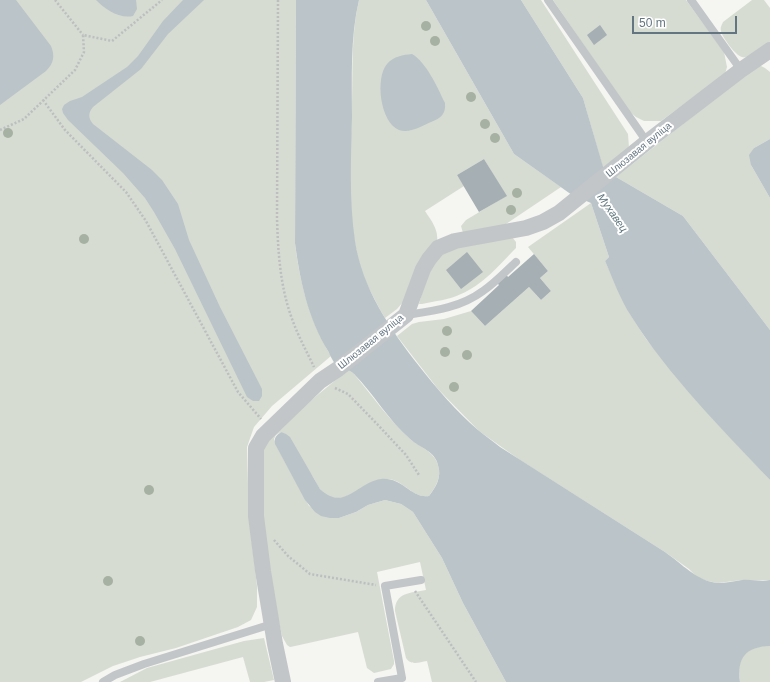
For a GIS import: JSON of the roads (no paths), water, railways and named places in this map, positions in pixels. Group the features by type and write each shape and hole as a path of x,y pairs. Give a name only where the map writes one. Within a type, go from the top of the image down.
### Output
{"street":[{"name":"Шлюзавая вуліца","path":"283,682 263,571 257,522 256,448 263,436 320,381 338,369 403,317 423,268 438,248 455,241 526,228 543,222 575,202 646,142 741,70 770,50"}],"lane":[{"path":"548,0 646,142"},
{"path":"691,0 741,70"},
{"path":"403,317 462,303 484,291 516,262"},
{"path":"378,682 402,678 385,586 421,580"},
{"path":"103,682 144,664 272,624"}],"water":[{"path":"0,0 16,0 51,46 53,56 51,65 46,71 0,105"},
{"path":"96,0 136,0 137,9 133,16 128,17 118,15 108,10"},
{"path":"183,0 204,0 168,34 141,69 93,107 89,113 89,118 93,124 152,170 162,180 178,204 189,240 220,307 262,389 262,396 259,401 253,401 247,397 175,249 145,198 123,173 68,120 62,109 64,105 70,101 82,97 127,67 138,56 163,21"},
{"path":"296,0 359,0 354,29 352,58 351,179 353,226 355,241 364,275 388,323 419,366 447,400 470,423 500,447 665,552 697,576 711,582 718,583 745,580 770,580 770,646 754,649 744,655 740,666 740,682 506,682 463,603 442,558 413,512 401,504 385,500 368,505 356,512 339,518 330,518 321,516 315,512 305,500 275,444 276,437 281,432 290,437 320,489 336,498 344,497 373,481 381,479 395,481 417,494 429,496 439,478 439,469 434,456 402,432 354,374 333,361 315,326 306,299 299,271 295,243"},
{"name":"Мухавец","path":"426,0 521,0 583,98 604,170 683,216 770,330 770,480 696,401 662,359 631,316 623,303 605,261 609,257 591,203 572,195 514,154"},
{"path":"412,54 427,69 445,103 445,110 438,119 415,129 403,131 399,130 387,118 381,99 381,79 383,71 390,61 399,56"},
{"path":"770,139 770,198 751,165 749,155 754,148"}]}
